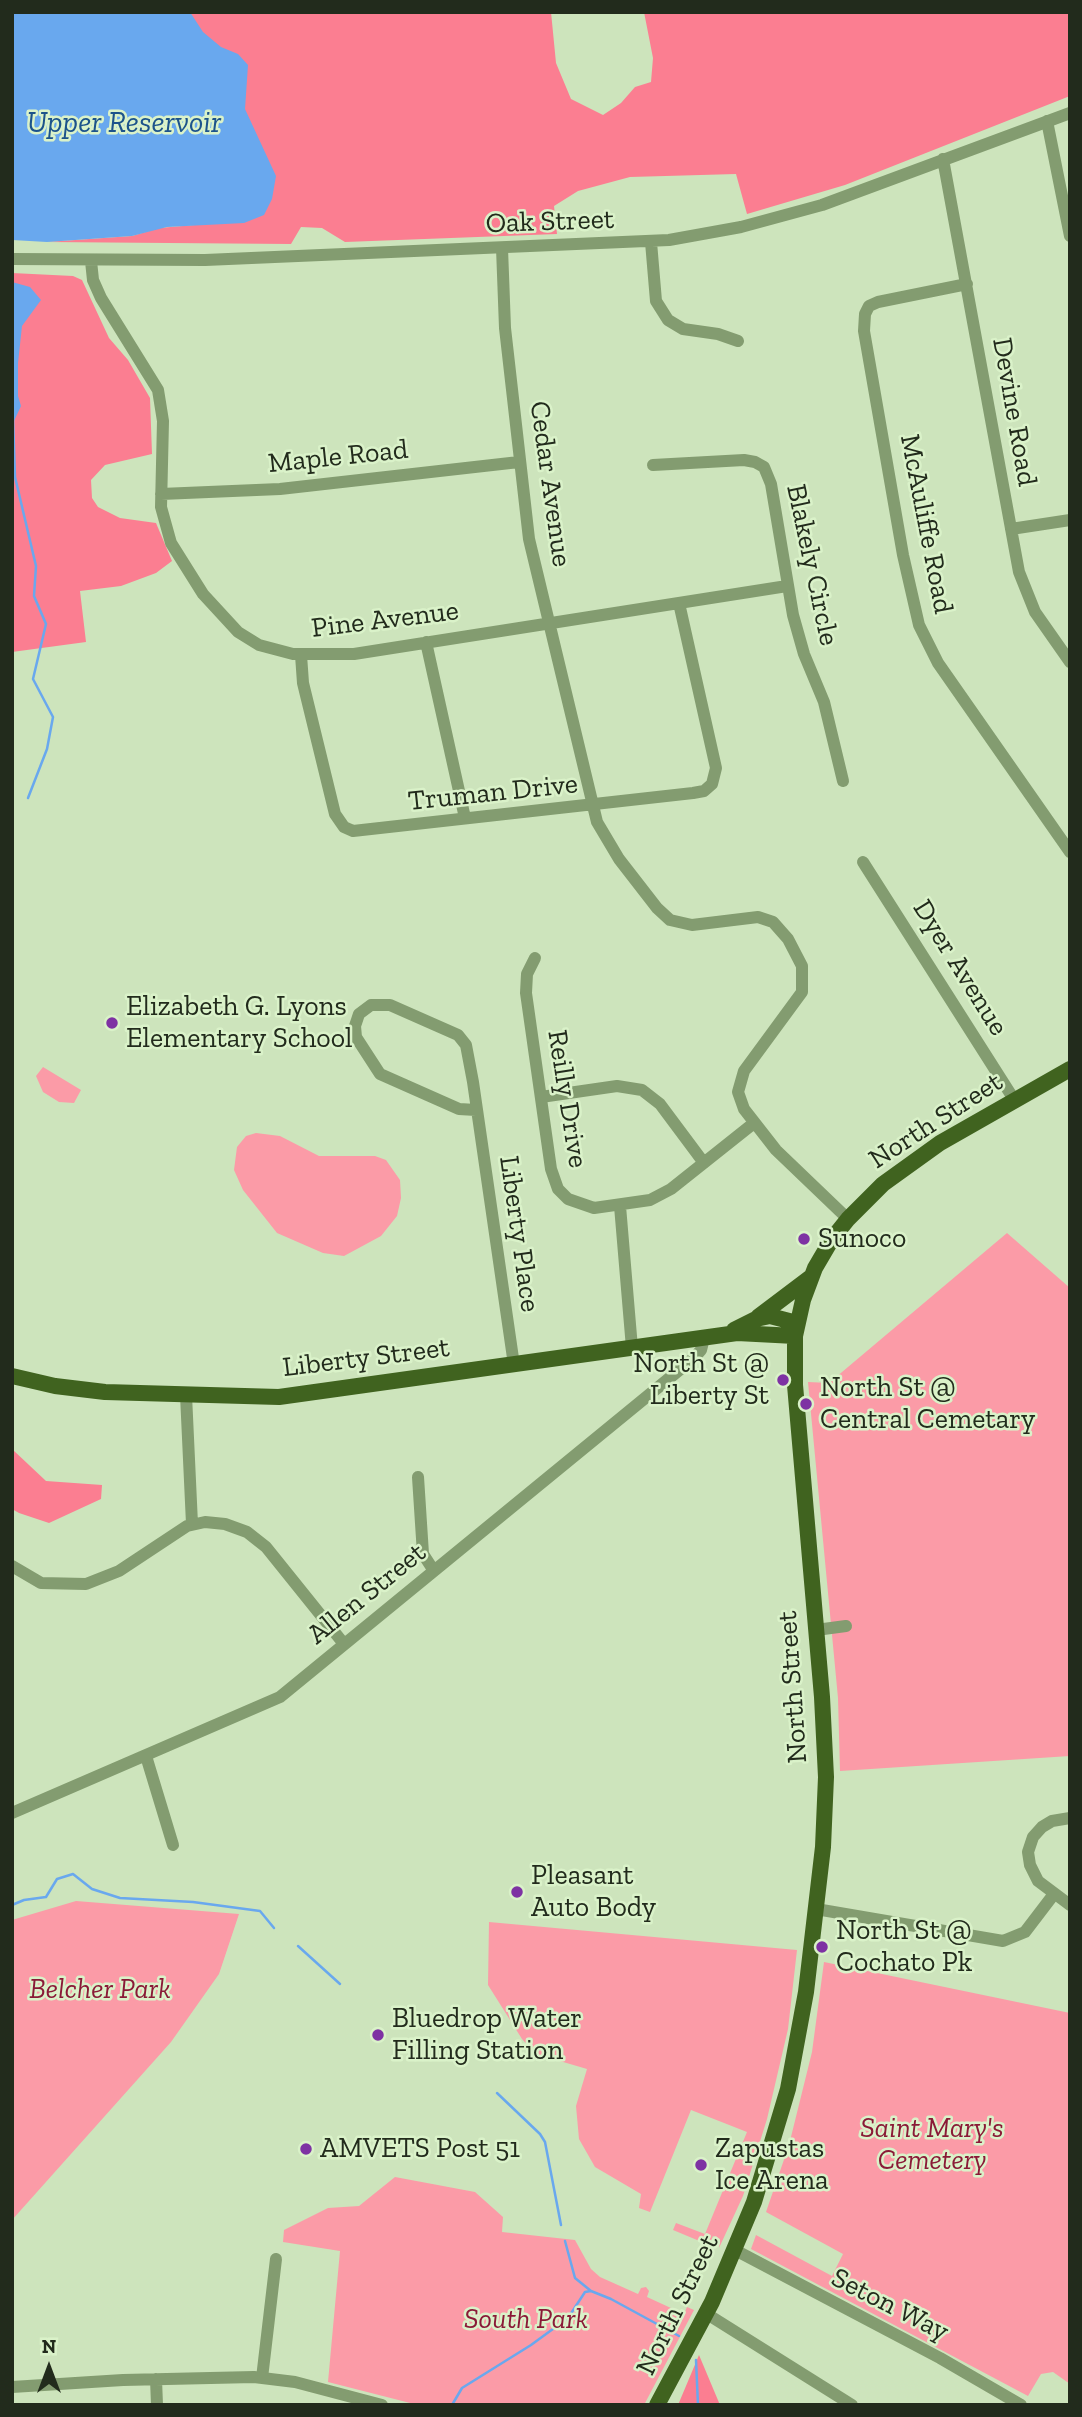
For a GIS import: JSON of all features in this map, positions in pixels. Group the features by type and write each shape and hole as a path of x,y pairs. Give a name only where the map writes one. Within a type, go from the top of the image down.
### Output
{"main road":[{"name":"North Street","path":"657,2405 707,2314 764,2175 788,2089 803,2016 826,1792 824,1715 795,1385 796,1329 811,1277 848,1219 902,1168 1070,1069"},
{"path":"756,1319 811,1277"},
{"name":"Liberty Street","path":"724,1335 756,1319 774,1315 796,1329"},
{"name":"Liberty Street","path":"12,1376 81,1390 186,1395 313,1394 724,1335 796,1329"}],"street":[{"name":"Oak Street","path":"12,259 205,260 651,242 729,230 804,211 1070,113"},
{"path":"1047,121 1070,236"},
{"name":"Devine Road","path":"943,159 1011,529 1027,597 1070,662"},
{"path":"651,242 656,300 668,320 683,329 718,334 738,341"},
{"name":"Cedar Avenue","path":"502,248 504,316 529,539 593,804"},
{"name":"Pine Avenue","path":"91,261 93,280 101,298 158,390 163,421 163,520 175,552 197,586 223,618 244,638 259,645 302,654 354,654 787,586"},
{"name":"McAuliffe Road","path":"967,284 878,302 869,306 865,314 864,331 903,555 919,625 938,663 1070,852"},
{"name":"Blakely Circle","path":"653,465 744,460 761,464 771,484 787,586 801,647 824,702 843,781"},
{"name":"Maple Road","path":"161,494 280,489 519,462"},
{"path":"1011,529 1070,520"},
{"path":"593,804 699,792 708,788 715,779 716,762 679,603"},
{"path":"426,642 465,818"},
{"name":"Truman Drive","path":"302,654 303,684 333,809 344,827 363,832 593,804 606,839 666,916 686,925 747,917 763,918 785,934 798,956 804,977 799,998 739,1081 741,1103 754,1123 801,1178 848,1219"},
{"name":"Dyer Avenue","path":"863,862 1015,1101"},
{"name":"Reilly Drive","path":"535,958 527,974 526,986 551,1169 558,1189 580,1205 594,1208 620,1206 658,1197 754,1123"},
{"name":"Liberty Place","path":"476,1110 459,1109 380,1074 356,1037 355,1026 359,1014 370,1005 384,1004 461,1037 467,1050 476,1110 513,1365"},
{"path":"541,1097 617,1086 642,1090 660,1104 704,1163"},
{"path":"620,1206 632,1348"},
{"name":"Allen Street","path":"12,1813 267,1705 694,1358 701,1350 704,1338"},
{"path":"186,1395 192,1524"},
{"path":"418,1477 423,1554 434,1571"},
{"path":"12,1566 41,1583 86,1584 113,1574 174,1532 192,1524 225,1524 254,1536 277,1558 344,1644"},
{"path":"816,1630 846,1626"},
{"path":"146,1756 173,1845"},
{"path":"1070,1818 1047,1824 1033,1837 1029,1847 1032,1870 1042,1885 1070,1905"},
{"path":"816,1909 1003,1941 1025,1932 1054,1894"},
{"name":"Seton Way","path":"735,2250 1021,2405"},
{"path":"262,2378 276,2259"},
{"path":"707,2314 852,2405"},
{"path":"12,2387 156,2379 262,2378 295,2382 382,2405"},
{"path":"156,2379 157,2405"}],"green space":[{"path":"43,1067 81,1090 74,1103 59,1102 43,1092 36,1076"},
{"path":"256,1133 280,1136 319,1156 375,1156 386,1160 400,1180 401,1198 397,1216 381,1236 344,1256 323,1253 277,1233 243,1190 234,1170 237,1147 246,1136"},
{"path":"1007,1233 1070,1288 1070,1756 840,1771 838,1698 808,1382 829,1383"},
{"name":"Belcher Park","path":"76,1901 239,1914 219,1974 171,2042 12,2220 12,1920"},
{"path":"489,1922 797,1950 788,2029 767,2119 743,2196 719,2248 720,2239 713,2236 709,2245 673,2230 676,2223 705,2234 747,2132 691,2110 650,2212 639,2208 641,2194 595,2167 579,2139 576,2106 587,2069 536,2054 522,2039 488,1985"},
{"name":"Saint Mary's Cemetery","path":"824,1962 1070,2013 1070,2384 1053,2372 1041,2374 1028,2396 751,2249 756,2235 832,2276 843,2254 766,2212 789,2145 812,2052"},
{"name":"South Park","path":"395,2177 475,2192 503,2217 502,2232 575,2240 591,2269 600,2277 638,2294 641,2288 646,2287 649,2291 647,2297 684,2314 687,2307 694,2310 644,2405 418,2405 328,2382 340,2251 283,2242 284,2230 328,2208 359,2206"}],"shaded area":[{"path":"186,12 551,12 556,63 571,99 603,115 621,103 635,87 651,82 653,58 644,12 1070,12 1070,96 845,185 747,214 736,174 630,177 578,191 554,206 557,234 345,242 322,228 301,227 291,244 47,242 132,236 159,228 206,224 217,50"},
{"path":"12,273 73,276 82,280 109,338 128,360 150,398 152,454 105,465 91,480 92,498 98,507 120,518 156,523 172,561 156,573 121,586 80,591 86,642 12,652"},
{"path":"12,1449 46,1481 102,1485 101,1499 49,1523 19,1513 12,1509"},
{"path":"699,2355 720,2405 678,2405"}],"water":[{"name":"Upper Reservoir","path":"12,12 190,12 203,32 221,47 238,54 248,65 245,109 276,176 272,199 264,215 244,223 167,227 132,236 47,242 12,240"},
{"path":"12,282 30,287 41,300 22,326 18,363 18,396 21,406 14,421"}],"waterway":[{"path":"13,418 15,477 36,566 34,596 46,624 33,679 53,717 47,749 28,798"},
{"path":"12,1905 24,1900 46,1897 57,1879 73,1874 92,1889 120,1898 193,1902 260,1911 274,1928"},
{"path":"298,1946 340,1984"},
{"path":"497,2093 545,2142 561,2225"},
{"path":"565,2241 575,2278 591,2291"},
{"path":"452,2405 462,2388 531,2345 568,2318 585,2292 591,2291 611,2299 679,2336"},
{"path":"696,2360 698,2405"}],"place":[{"name":"Elizabeth G. Lyons Elementary School","path":"112,1023"},
{"name":"Sunoco","path":"804,1239"},
{"name":"North St @ Liberty St","path":"783,1380"},
{"name":"North St @ Central Cemetary","path":"806,1404"},
{"name":"Pleasant Auto Body","path":"517,1892"},
{"name":"North St @ Cochato Pk","path":"822,1947"},
{"name":"Bluedrop Water Filling Station","path":"378,2035"},
{"name":"AMVETS Post 51","path":"306,2149"},
{"name":"Zapustas Ice Arena","path":"701,2165"}]}
